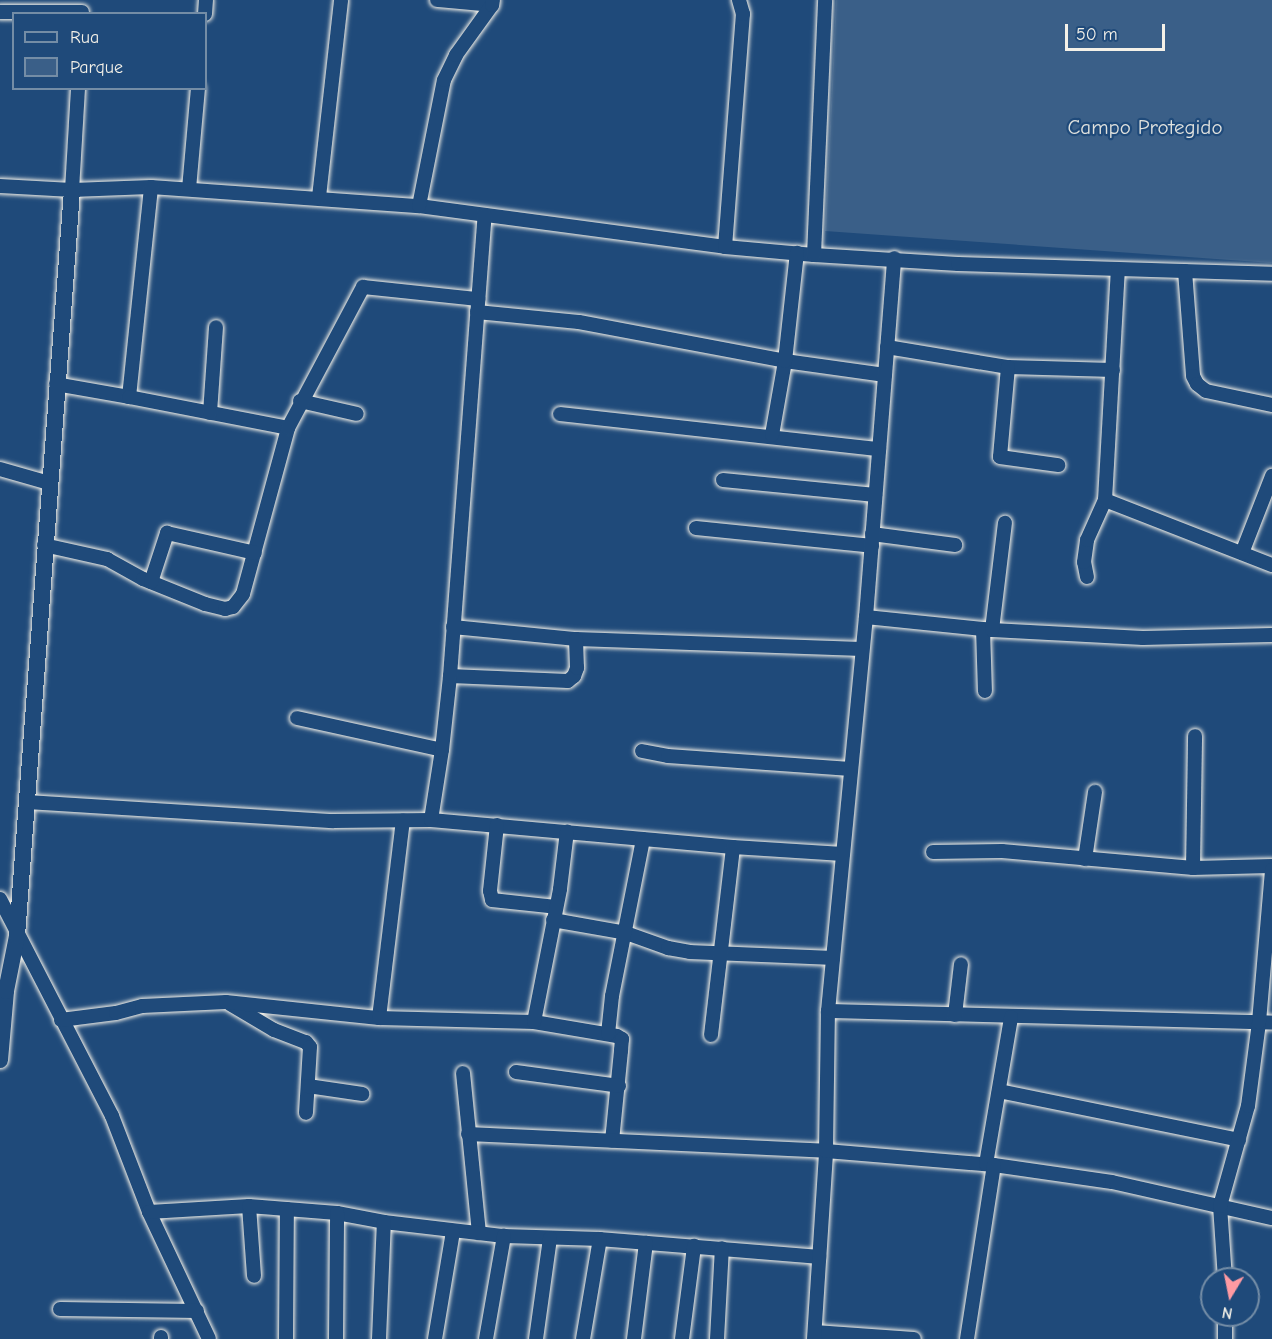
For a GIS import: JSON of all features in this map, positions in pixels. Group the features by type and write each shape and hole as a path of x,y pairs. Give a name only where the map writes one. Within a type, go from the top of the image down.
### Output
{"street":[{"path":"319,197 341,0"},
{"path":"437,0 492,3"},
{"path":"725,247 742,14 739,0"},
{"path":"814,255 825,0"},
{"path":"419,206 444,80 456,55 492,3"},
{"path":"0,12 82,8"},
{"path":"0,1060 3,991 17,936 78,90"},
{"path":"189,189 198,90"},
{"path":"0,186 72,190 150,187 319,197 419,206 725,247 814,255 894,258 958,264 1272,274"},
{"path":"129,397 150,187"},
{"path":"431,820 450,676 485,215"},
{"path":"772,435 785,361 796,253"},
{"path":"894,258 866,617 828,1011 826,1151 814,1336 914,1339"},
{"path":"1087,577 1084,562 1087,540 1105,500 1118,270"},
{"path":"1185,271 1193,376 1197,384 1206,391 1272,405"},
{"path":"44,545 107,559 150,582 216,607 225,609 233,607 243,594 288,428 300,401 363,287 579,322 785,361 885,375"},
{"path":"210,412 216,327"},
{"path":"887,347 1008,367 1113,370"},
{"path":"1008,367 1000,458 1058,465"},
{"path":"56,384 288,428"},
{"path":"300,401 357,414"},
{"path":"560,414 879,448"},
{"path":"0,469 49,483"},
{"path":"1242,553 1272,476"},
{"path":"723,480 875,495"},
{"path":"1105,500 1272,565"},
{"path":"986,691 988,629 1005,523"},
{"path":"696,528 955,545"},
{"path":"150,582 167,533 255,553"},
{"path":"866,617 988,629 1143,638 1272,635"},
{"path":"453,627 576,639 862,650"},
{"path":"450,676 568,681 574,676 577,668 576,639"},
{"path":"297,718 442,750"},
{"path":"1193,868 1195,736"},
{"path":"642,751 668,756 851,769"},
{"path":"1085,859 1095,792"},
{"path":"27,802 333,821 431,820 733,847 843,854"},
{"path":"379,1018 402,820"},
{"path":"497,825 490,891 492,900 554,913 626,933 668,948 720,953 833,958"},
{"path":"534,1022 567,831"},
{"path":"608,1034 612,996 644,839"},
{"path":"711,1035 733,847"},
{"path":"933,852 1002,851 1193,868 1272,868 1265,1022 1248,1106 1220,1206 1224,1267"},
{"path":"0,899 17,936 112,1116 149,1212 209,1339"},
{"path":"955,1015 961,964"},
{"path":"61,1020 116,1013 142,1006 226,1002 379,1018 534,1022 608,1034 622,1039 612,1141"},
{"path":"226,1002 274,1030 306,1042 310,1047 306,1113"},
{"path":"828,1011 1265,1022"},
{"path":"967,1339 999,1091 1011,1017"},
{"path":"516,1072 619,1086"},
{"path":"462,1073 479,1233"},
{"path":"308,1086 362,1094"},
{"path":"999,1091 1239,1140"},
{"path":"468,1134 826,1151 990,1165 1112,1182 1272,1218"},
{"path":"149,1212 249,1206 337,1213 384,1222 504,1236 600,1239 819,1257"},
{"path":"249,1206 254,1276"},
{"path":"286,1339 287,1209"},
{"path":"336,1339 337,1213"},
{"path":"379,1339 384,1222"},
{"path":"435,1339 453,1231"},
{"path":"486,1339 504,1236"},
{"path":"536,1339 550,1238"},
{"path":"583,1339 600,1239"},
{"path":"634,1339 646,1243"},
{"path":"682,1339 694,1246"},
{"path":"717,1339 722,1248"},
{"path":"60,1309 197,1311"}],"green space":[{"name":"Campo Protegido","path":"836,0 1272,0 1272,263 825,231"}]}
